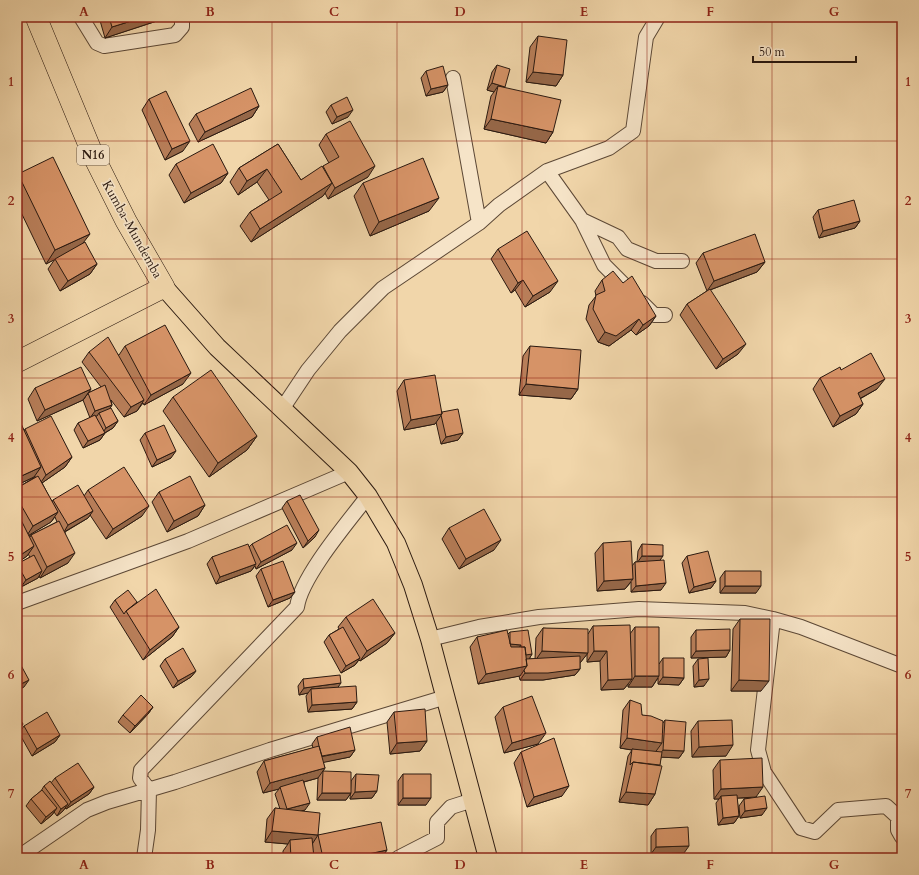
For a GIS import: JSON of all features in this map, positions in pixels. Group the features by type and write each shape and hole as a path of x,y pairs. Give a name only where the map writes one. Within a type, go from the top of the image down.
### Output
{"highway":[{"name":"Kumba-Mundemba","path":"36,17 93,155 126,221 164,287"},
{"path":"17,362 164,287"}],"main road":[{"path":"164,287 217,347 349,472 368,496 398,550 413,585 446,697 488,858"}],"street":[{"path":"81,17 97,43 104,46 175,35 182,27 182,17"},
{"path":"282,409 308,370 340,331 383,288 479,223 499,205 547,171 609,148 633,131 646,37 658,17"},
{"path":"453,78 479,223"},
{"path":"547,171 582,220 604,265 654,315 665,315"},
{"path":"582,220 618,237 627,249 656,261 682,261"},
{"path":"17,603 188,540 349,472"},
{"path":"144,858 148,830 149,790 140,778 141,770 297,607 300,592 305,583 331,544 368,496"},
{"path":"430,639 479,627 538,617 639,608 745,613 774,619 801,627 902,666"},
{"path":"774,619 758,750 764,772 801,828 815,832 838,810 886,806 898,817 898,830 902,837"},
{"path":"17,858 87,810 107,802 149,790 270,750 446,697"},
{"path":"398,858 437,838 437,822 451,807 473,800"}],"building":[{"path":"109,17 144,17 112,27"},
{"path":"538,36 567,40 563,75 533,72"},
{"path":"497,65 510,69 505,87 492,83"},
{"path":"443,66 448,85 431,89 426,71"},
{"path":"498,86 561,100 553,132 491,119"},
{"path":"251,88 259,106 205,132 196,114"},
{"path":"166,91 190,141 172,149 149,99"},
{"path":"347,97 353,110 337,117 331,105"},
{"path":"350,121 375,166 335,188 323,166 339,157 326,134"},
{"path":"213,144 228,173 191,193 176,164"},
{"path":"278,144 301,180 322,166 332,183 260,229 250,212 282,192 267,169 247,181 239,168"},
{"path":"53,157 90,234 55,250 18,174"},
{"path":"423,158 439,198 379,222 363,183"},
{"path":"854,200 860,221 823,231 818,210"},
{"path":"527,231 558,281 533,296 523,280 518,283 498,249"},
{"path":"755,234 765,262 714,281 703,253"},
{"path":"85,242 97,264 68,281 55,259"},
{"path":"613,271 623,283 632,276 656,316 643,325 639,319 616,336 605,332 593,309 596,295 605,291 602,280"},
{"path":"710,289 746,344 723,359 687,304"},
{"path":"165,325 191,373 151,395 125,346"},
{"path":"108,337 144,400 131,407 89,352"},
{"path":"530,346 581,350 578,389 526,384"},
{"path":"871,353 885,379 858,393 863,404 840,416 820,378 840,367 841,370"},
{"path":"81,367 91,389 45,410 35,388"},
{"path":"211,370 257,436 218,463 173,397"},
{"path":"435,375 442,414 411,420 404,380"},
{"path":"105,385 112,405 95,411 88,393"},
{"path":"111,408 118,421 106,428 99,413"},
{"path":"458,409 463,433 446,437 441,415 442,412"},
{"path":"17,415 41,467 17,478"},
{"path":"95,415 105,433 88,441 78,423"},
{"path":"51,416 72,457 46,475 25,429"},
{"path":"164,425 176,451 157,460 145,433"},
{"path":"124,467 149,506 113,529 88,490"},
{"path":"38,476 58,512 33,526 17,498 17,488"},
{"path":"190,476 205,505 174,521 159,492"},
{"path":"78,485 93,511 68,525 53,500"},
{"path":"300,495 319,530 308,541 287,501"},
{"path":"484,509 501,540 466,559 449,528"},
{"path":"17,512 34,546 22,554 17,545"},
{"path":"59,521 75,553 47,567 31,535"},
{"path":"287,525 297,543 261,562 252,544"},
{"path":"631,541 633,579 604,581 603,543"},
{"path":"248,544 256,564 220,577 212,557"},
{"path":"642,544 663,545 663,556 642,556"},
{"path":"708,551 716,581 694,587 687,556"},
{"path":"34,555 42,571 26,580 17,564"},
{"path":"664,560 666,583 636,586 635,562"},
{"path":"283,561 295,592 273,600 261,569"},
{"path":"725,571 761,571 761,586 725,586"},
{"path":"156,589 179,627 150,650 126,611"},
{"path":"128,590 137,602 124,614 115,600"},
{"path":"373,599 395,633 367,651 346,617"},
{"path":"740,619 770,619 769,681 739,680"},
{"path":"630,625 632,679 608,680 607,651 594,651 593,626"},
{"path":"343,627 360,658 346,666 329,635"},
{"path":"635,627 659,627 659,676 635,676"},
{"path":"543,628 588,629 588,653 542,651"},
{"path":"730,629 730,650 696,651 696,630"},
{"path":"507,630 511,647 525,647 527,666 486,674 477,637"},
{"path":"528,630 532,654 526,655 525,647 510,644 510,632"},
{"path":"183,648 196,671 178,681 165,659"},
{"path":"580,656 580,669 548,673 525,673 524,670 527,666 526,659"},
{"path":"17,658 29,680 17,686"},
{"path":"663,658 684,658 684,678 663,677"},
{"path":"708,658 709,679 699,680 698,659"},
{"path":"340,675 341,683 304,688 303,679"},
{"path":"356,686 357,702 312,705 311,689"},
{"path":"141,695 153,707 135,726 123,715"},
{"path":"532,696 546,733 512,743 503,707"},
{"path":"630,700 641,704 642,715 651,716 663,721 662,743 627,738"},
{"path":"425,709 427,741 397,743 394,712"},
{"path":"47,712 60,735 37,749 24,726"},
{"path":"17,714 23,724 17,728"},
{"path":"665,720 686,722 684,751 663,750"},
{"path":"732,720 733,745 699,747 698,721"},
{"path":"350,727 355,750 322,756 317,737"},
{"path":"554,738 569,786 534,797 521,752"},
{"path":"319,746 325,768 270,783 264,761"},
{"path":"632,749 662,752 660,765 633,762 630,765"},
{"path":"762,758 763,787 721,789 720,760"},
{"path":"633,762 662,766 655,794 626,792"},
{"path":"78,763 94,787 71,802 55,778"},
{"path":"323,771 351,772 351,793 322,793"},
{"path":"356,774 379,775 377,791 355,792"},
{"path":"403,774 431,774 431,798 403,798"},
{"path":"303,780 310,803 287,809 280,787"},
{"path":"50,781 68,804 61,809 44,786"},
{"path":"42,790 57,808 46,817 31,799"},
{"path":"737,795 739,816 723,818 721,796"},
{"path":"765,796 767,808 745,811 744,799"},
{"path":"275,808 320,813 318,835 272,831"},
{"path":"381,822 387,850 350,858 323,858 318,835"},
{"path":"688,827 689,846 656,847 656,829"},
{"path":"312,838 314,858 291,858 290,840"},
{"path":"391,854 392,858 377,858"}]}
